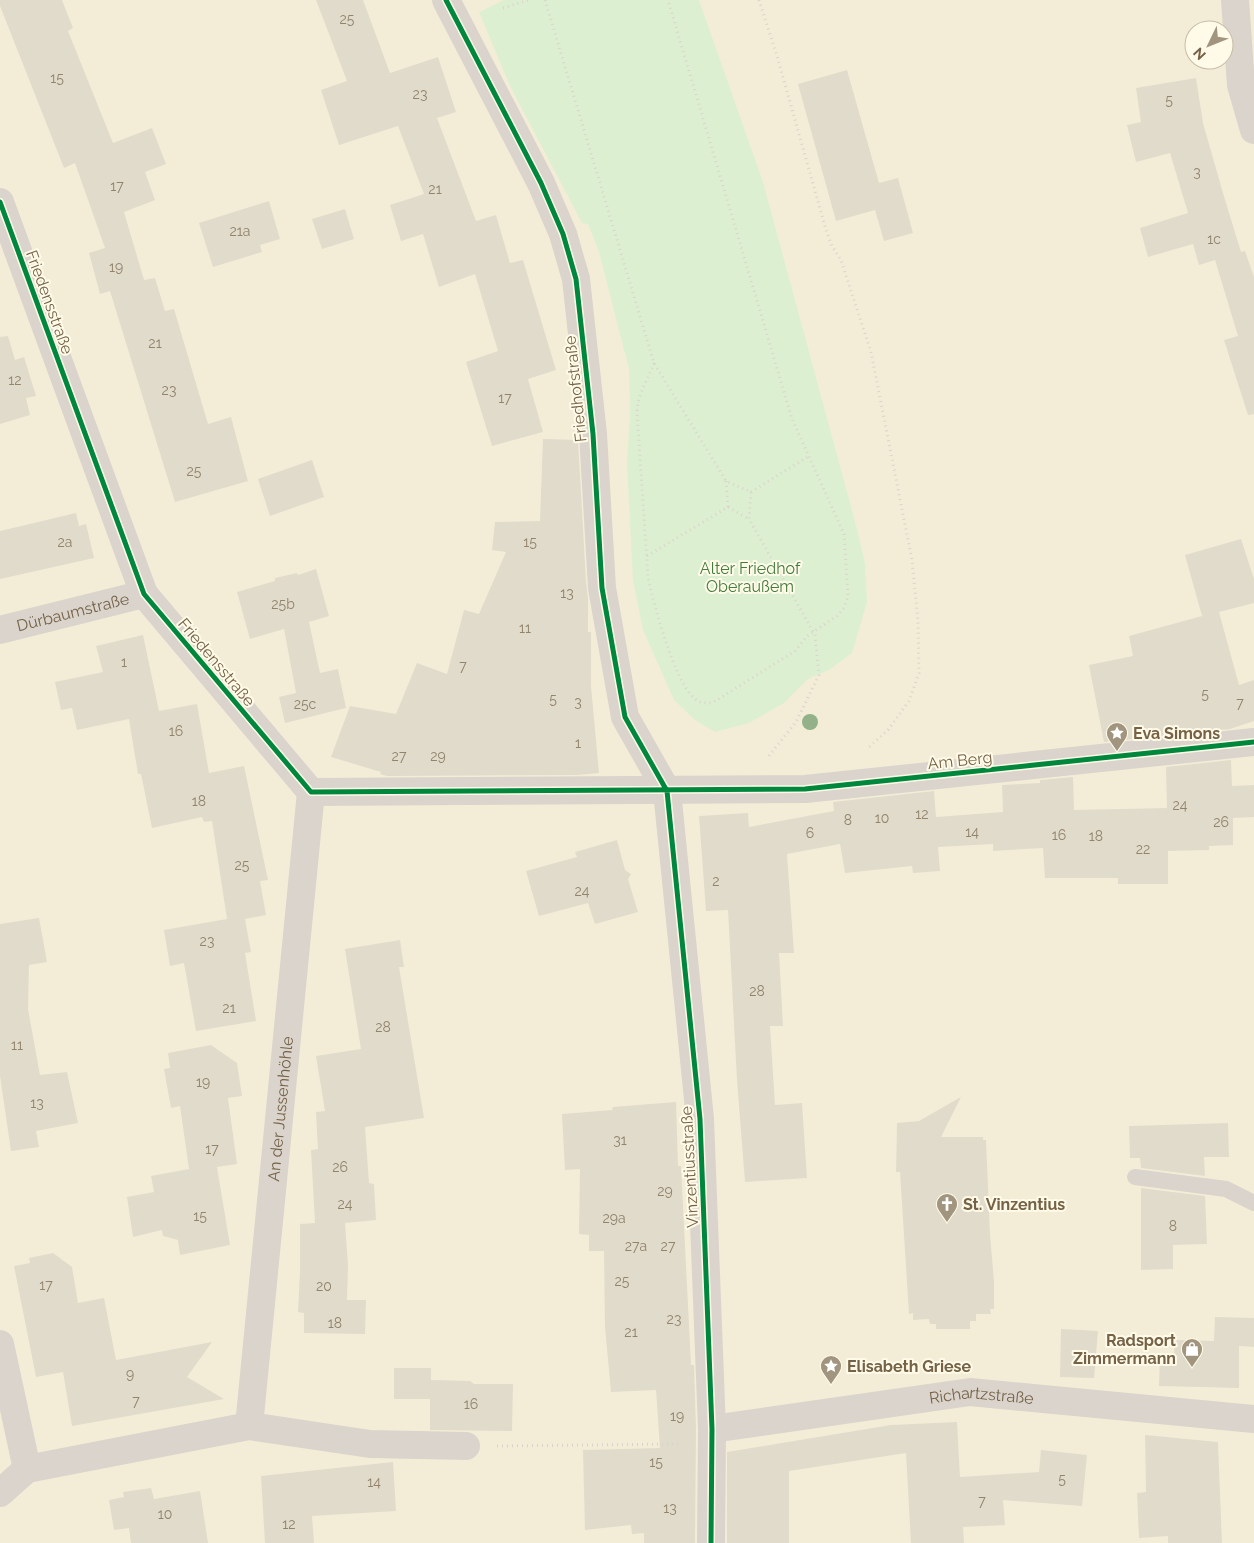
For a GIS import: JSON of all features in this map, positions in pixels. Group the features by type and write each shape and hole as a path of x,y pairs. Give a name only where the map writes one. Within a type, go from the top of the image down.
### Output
{"street":[{"name":"Friedhofstraße","path":"446,0 541,183 563,234 576,280 593,434 602,588 625,717 667,791"},
{"path":"1235,0 1241,85 1254,130"},
{"name":"Friedensstraße","path":"0,202 144,594 311,792"},
{"name":"Dürbaumstraße","path":"0,630 144,594"},
{"name":"Am Berg","path":"667,791 805,789 1254,742"},
{"path":"311,792 667,791"},
{"name":"Vinzentiusstraße","path":"667,791 700,1119 712,1436 712,1543"},
{"name":"An der Jussenhöhle","path":"249,1426 311,792"},
{"path":"0,1344 27,1469"},
{"name":"Richartzstraße","path":"712,1436 970,1392 1254,1418"},
{"path":"0,1493 27,1469 249,1426 370,1444 466,1446"}],"lane":[{"path":"1135,1177 1226,1188 1254,1203"}],"path":[{"path":"503,8 530,0"},
{"path":"545,0 654,363 726,481 728,507"},
{"path":"654,363 648,380 640,391 637,412 648,578 653,603 679,677 687,691 700,702 712,703 795,651 807,636 837,616 844,608 848,596 844,534 792,419 668,0"},
{"path":"759,0 777,56 826,230 832,246 841,260 871,352 912,560 918,620 919,673 909,701 888,730 859,755"},
{"path":"751,492 809,456"},
{"path":"726,481 751,492"},
{"path":"749,518 751,492"},
{"path":"647,556 728,507"},
{"path":"728,507 749,518 814,631 819,675 796,722 765,760"},
{"path":"466,1446 712,1436"}],"shaded area":[{"path":"0,0 1254,0 1254,1543 0,1543"}],"green space":[{"name":"Alter Friedhof Oberaußem","path":"504,0 699,0 763,182 856,525 865,563 867,602 852,653 829,670 808,679 784,703 749,723 715,732 695,720 674,700 643,630 633,581 627,463 630,415 629,369 599,252 588,224 582,223 510,86 479,12"}],"building":[{"path":"0,0 62,0 73,28 68,31 113,143 152,128 166,164 145,172 155,200 124,212 144,280 155,278 165,311 174,309 208,424 231,417 248,481 175,502 110,291 100,294 89,253 105,248 75,163 64,168 0,6"},
{"path":"316,0 363,0 390,73 438,57 456,112 437,118 476,221 496,215 510,263 523,260 556,370 528,379 543,432 492,446 466,362 498,351 475,274 439,287 423,234 401,241 390,205 424,194 398,126 339,145 321,90 347,81"},
{"path":"847,70 879,183 898,178 913,233 884,241 875,210 836,221 798,84"},
{"path":"1196,78 1203,123 1223,193 1241,252 1245,251 1254,277 1254,414 1248,415 1224,340 1238,336 1215,260 1199,265 1193,244 1148,257 1140,228 1188,213 1170,153 1136,162 1127,125 1141,122 1136,88"},
{"path":"269,201 280,239 260,245 262,252 213,267 199,223"},
{"path":"345,209 354,239 322,249 312,219"},
{"path":"8,336 15,360 24,357 36,396 26,398 30,415 0,424 0,337"},
{"path":"543,439 578,440 588,599 588,632 591,632 591,686 599,773 577,775 387,776 380,774 381,772 331,757 350,706 396,714 417,663 447,674 464,610 479,614 506,552 492,550 495,522 540,521"},
{"path":"312,460 324,497 270,516 258,479"},
{"path":"76,513 79,526 86,524 94,558 0,579 0,531"},
{"path":"1241,539 1254,579 1254,603 1219,612 1239,685 1254,680 1254,721 1230,729 1104,742 1089,665 1133,656 1129,636 1202,616 1185,555"},
{"path":"316,569 329,616 309,622 320,673 338,669 346,708 285,723 279,697 296,693 284,629 250,639 237,592 275,581 275,578 297,573 298,575"},
{"path":"143,635 159,711 197,704 209,773 244,766 268,880 260,881 266,915 245,919 251,952 245,953 256,1021 196,1031 184,963 170,966 164,930 227,919 212,821 204,822 202,817 152,828 141,774 138,774 129,719 77,730 72,708 61,710 55,682 103,672 96,646"},
{"path":"1231,760 1232,786 1254,785 1254,817 1233,818 1233,845 1209,846 1209,850 1168,851 1168,884 1118,884 1118,878 1045,878 1043,848 993,851 993,844 938,847 940,871 913,873 912,866 845,873 840,844 787,854 794,953 779,953 783,1026 770,1026 775,1105 802,1103 807,1178 745,1182 737,1080 728,910 706,911 699,816 748,813 749,827 834,811 833,802 934,791 936,817 1003,812 1002,785 1040,783 1040,780 1073,777 1074,810 1167,808 1166,767"},
{"path":"617,840 625,870 631,874 628,879 638,912 595,924 588,903 539,916 526,871 577,857 575,852"},
{"path":"39,918 47,962 29,965 28,1009 40,1075 67,1072 78,1123 36,1131 39,1147 11,1151 0,1076 0,924"},
{"path":"400,940 404,967 399,967 424,1118 365,1127 369,1183 374,1184 376,1220 345,1223 348,1266 347,1300 366,1300 365,1334 304,1333 304,1313 298,1312 300,1224 315,1223 311,1150 318,1149 316,1112 325,1111 316,1056 361,1049 345,949"},
{"path":"211,1045 237,1063 242,1096 228,1098 237,1164 217,1167 230,1245 180,1255 178,1240 163,1236 162,1230 133,1237 127,1197 154,1192 151,1176 189,1169 180,1106 171,1108 164,1069 170,1068 168,1053"},
{"name":"St. Vinzentius","path":"961,1097 941,1137 983,1137 983,1140 986,1140 994,1309 990,1309 991,1314 976,1314 976,1321 970,1321 970,1329 936,1329 936,1324 930,1324 929,1319 913,1320 913,1313 909,1314 900,1172 896,1172 897,1123 919,1121"},
{"path":"676,1102 678,1166 681,1166 691,1365 694,1365 696,1429 695,1543 644,1543 644,1533 632,1534 631,1525 585,1530 583,1450 660,1448 656,1390 611,1392 605,1327 604,1251 589,1251 589,1235 579,1234 580,1169 565,1170 562,1114 612,1110 613,1107"},
{"path":"1228,1123 1229,1157 1204,1157 1205,1176 1141,1168 1140,1158 1130,1158 1129,1126"},
{"path":"1141,1188 1205,1196 1207,1244 1173,1245 1173,1269 1141,1270"},
{"path":"53,1253 72,1267 78,1303 104,1298 116,1360 212,1342 187,1377 224,1399 72,1426 63,1372 36,1377 14,1266 30,1263 29,1258"},
{"path":"1215,1317 1254,1318 1254,1347 1239,1346 1239,1388 1159,1386 1160,1357 1174,1357 1175,1340 1214,1341"},
{"path":"1061,1329 1098,1331 1094,1378 1060,1377"},
{"path":"394,1368 431,1368 431,1380 470,1381 474,1384 513,1384 512,1431 430,1430 430,1399 394,1399"},
{"path":"957,1422 960,1477 1039,1472 1041,1450 1087,1455 1082,1506 1003,1500 1005,1525 963,1527 964,1543 911,1543 906,1453 789,1471 789,1543 727,1543 727,1452 891,1425"},
{"path":"1145,1435 1218,1442 1222,1543 1168,1543 1168,1536 1139,1538 1137,1493 1146,1492"},
{"path":"393,1462 396,1511 312,1516 314,1543 265,1543 261,1476"},
{"path":"151,1488 154,1499 200,1491 208,1543 131,1543 129,1528 114,1530 109,1500 124,1497 123,1492"}],"cycle path":[{"path":"446,0 541,183 563,234 576,279 593,434 602,588 625,717 667,791 700,1119 712,1429 711,1543"},
{"path":"0,202 144,594 311,792 805,789 1254,742"}],"place":[{"name":"Eva Simons","path":"1117,752"},
{"name":"St. Vinzentius","path":"947,1223"},
{"name":"Radsport Zimmermann","path":"1192,1368"},
{"name":"Elisabeth Griese","path":"831,1385"}]}
